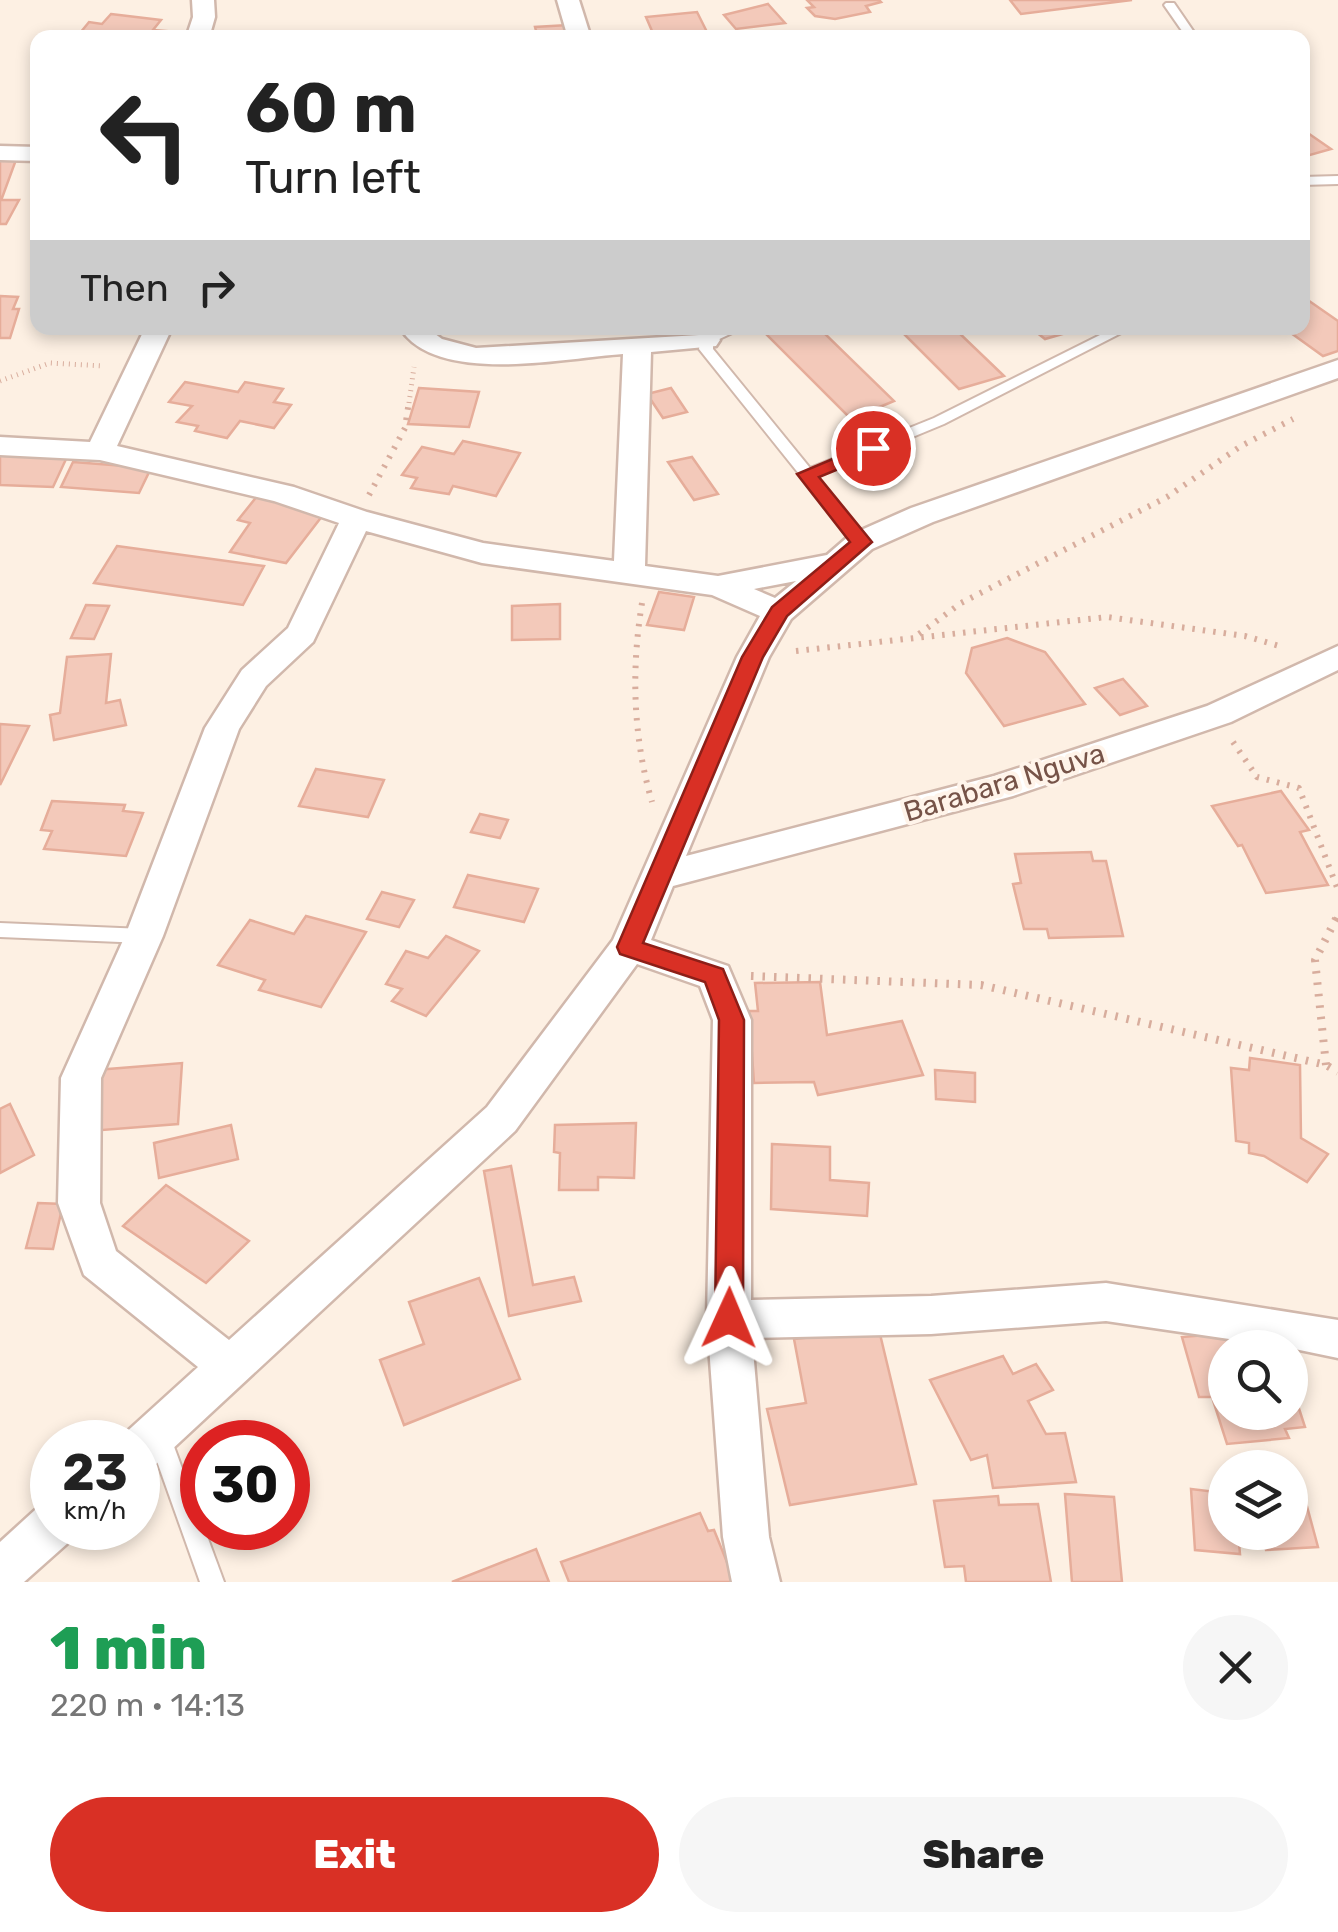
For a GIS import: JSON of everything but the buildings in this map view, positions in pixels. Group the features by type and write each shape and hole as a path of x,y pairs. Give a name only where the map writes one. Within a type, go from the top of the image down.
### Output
{"street":[{"path":"200,30 203,0"},
{"path":"568,0 577,30"},
{"path":"0,152 30,154"},
{"path":"100,451 155,335"},
{"path":"420,335 448,352 476,356 706,340"},
{"path":"637,346 638,576"},
{"path":"160,1431 501,1119 629,947 752,657 779,612 862,542 1009,483 1338,368"},
{"path":"0,446 100,451 284,494 356,519 482,552 718,586 779,612"},
{"path":"232,1368 99,1262 79,1202 82,1078 144,936 222,728 254,678 302,634 356,519"},
{"path":"718,586 836,563"},
{"name":"Barabara Nguva","path":"664,864 1002,787 1219,714 1333,659"},
{"path":"629,947 715,976 732,1020 729,1318 746,1537 756,1582"},
{"path":"729,1318 931,1315 1106,1302 1338,1339"},
{"path":"0,1573 30,1546"}],"lane":[{"path":"1170,6 1188,30"},
{"path":"1310,174 1318,182"},
{"path":"1310,182 1338,180"},
{"path":"718,335 706,340 706,349 862,542"},
{"path":"807,474 939,421 1110,335"},
{"path":"0,930 144,936"},
{"path":"160,1468 212,1582"}],"path":[{"path":"356,519 405,428 415,335"},
{"path":"0,380 22,368 53,362 88,363 138,373"},
{"path":"917,635 961,602 1167,497 1241,446 1309,411"},
{"path":"638,576 640,768 664,864"},
{"path":"752,657 917,635 1107,617 1245,636 1333,659"},
{"path":"1219,714 1236,749 1257,777 1299,788 1338,890"},
{"path":"1326,1065 1315,960 1338,916"},
{"path":"715,976 981,984 1326,1065 1338,1072"}],"route":[{"path":"729,1318 732,1020 715,976 629,947 752,657 779,612 862,542 807,474 873,448"}]}
